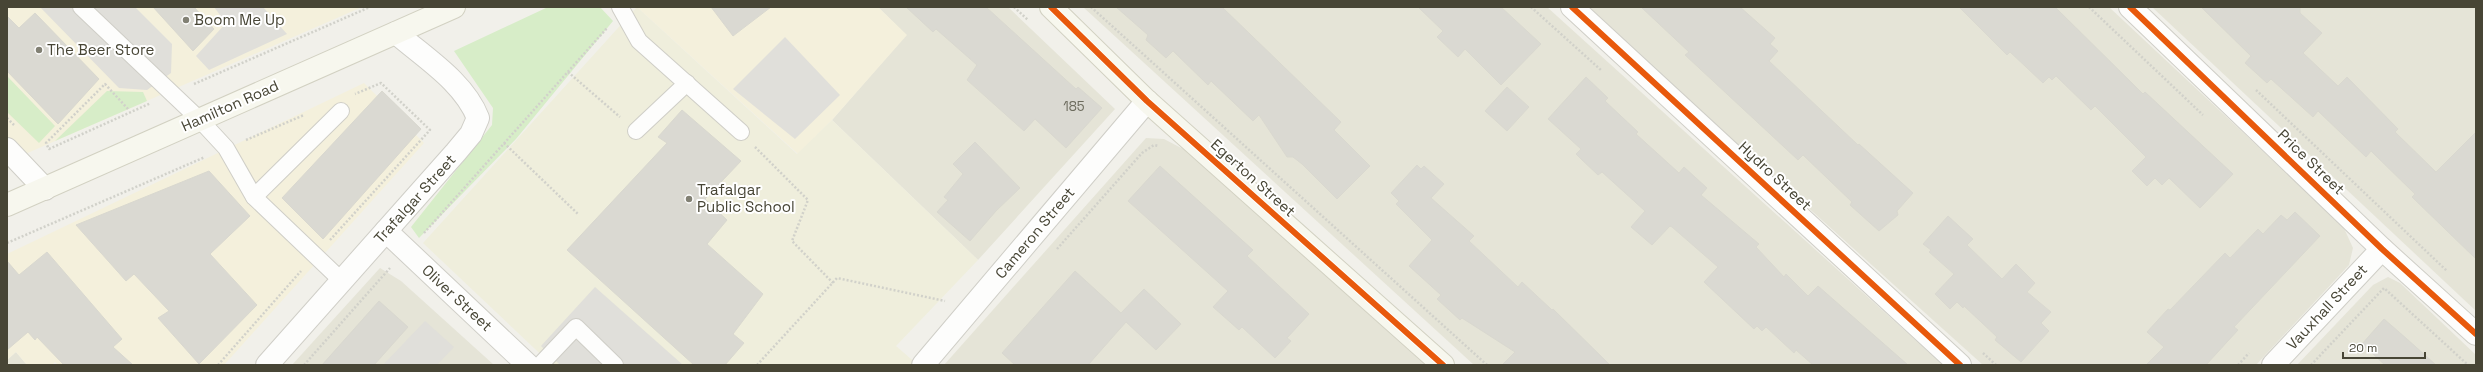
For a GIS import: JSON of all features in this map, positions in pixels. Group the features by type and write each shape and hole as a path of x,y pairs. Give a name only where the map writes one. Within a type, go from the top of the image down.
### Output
{"street":[{"name":"Hamilton Road","path":"7,205 454,7"},
{"name":"Egerton Street","path":"1050,7 1147,101 1443,365"},
{"name":"Hydro Street","path":"1572,7 1960,365"},
{"name":"Price Street","path":"2130,7 2382,249 2476,334"},
{"name":"Trafalgar Street","path":"266,365 471,134 478,118 472,103 460,88 396,33"},
{"name":"Cameron Street","path":"923,365 1147,101"},
{"path":"7,149 45,188"},
{"name":"Oliver Street","path":"386,231 528,365"},
{"name":"Vauxhall Street","path":"2273,365 2382,249"}],"lane":[{"path":"81,7 200,120 226,148 254,197 342,281"},
{"path":"621,9 639,40 741,132"},
{"path":"636,131 687,83"},
{"path":"254,197 341,111"},
{"path":"540,365 576,327 615,365"}],"path":[{"path":"128,109 105,84 46,143 49,149 370,7"},
{"path":"1092,7 1487,365"},
{"path":"2089,7 2208,119"},
{"path":"304,365 504,144 568,72 621,9"},
{"path":"568,72 636,131"},
{"path":"2255,90 2453,276"},
{"path":"741,132 808,200 792,241 833,283"},
{"path":"504,144 578,214"},
{"path":"1054,253 1142,153 1154,145 1161,148"},
{"path":"757,365 837,278 973,307"},
{"path":"2311,365 2384,288 2468,365"},
{"path":"2238,365 2254,348"}],"shaded area":[{"path":"7,7 362,7 7,162"},
{"path":"40,7 135,7 172,44 171,73 147,90 119,88"},
{"path":"214,7 263,7 287,34 209,70 196,56 226,23"},
{"path":"637,7 878,7 907,35 832,120 798,154"},
{"name":"Trafalgar Public School","path":"637,7 797,154 832,120 978,260 896,346 918,365 552,365 423,243"},
{"path":"878,7 1008,7 1115,109 978,260 832,120 906,35"},
{"path":"1083,7 1547,7 1943,365 1474,365"},
{"path":"1585,7 2109,7 2343,226 2353,248 2349,265 2256,365 1983,365"},
{"path":"2152,7 2476,7 2476,311"},
{"path":"785,37 840,95 795,139 733,89"},
{"path":"364,83 424,143 224,365 58,365 55,362 52,365 27,365 16,352 7,360 7,254"},
{"path":"1146,138 1164,139 1187,151 1425,365 944,365"},
{"path":"380,268 401,281 494,365 292,365"},
{"path":"2388,277 2400,283 2476,355 2476,365 2297,365 2373,285"},
{"path":"595,287 683,365 560,365 541,346"},
{"path":"425,321 454,347 437,365 383,365"},
{"path":"16,352 27,365 9,365 7,360"}],"green space":[{"path":"548,7 600,7 613,21 516,139 419,238 411,227 492,125 493,108 454,51"},
{"path":"7,76 55,126 39,143 7,112"},
{"path":"107,91 143,92 147,101 55,141"}],"building":[{"name":"Boom Me Up","path":"153,7 194,7 214,29 193,51"},
{"path":"711,7 771,7 733,36"},
{"path":"906,7 986,7 1076,89 1078,87 1102,108 1066,148 1035,119 1024,131 967,80 977,65 936,29 933,32"},
{"path":"1116,7 1222,7 1341,122 1334,130 1370,166 1337,199 1302,164 1293,157 1287,157 1259,115 1253,121 1211,81 1208,85 1173,51 1166,58 1146,40 1148,35"},
{"path":"1418,7 1501,7 1541,44 1501,85 1465,49 1458,57 1437,37 1443,31"},
{"path":"1641,7 1740,7 1775,38 1770,44 1778,51 1769,61 1858,145 1859,144 1913,193 1897,211 1898,215 1879,231 1850,205 1852,202 1803,155 1798,160 1685,55 1689,52"},
{"path":"1959,7 2055,7 2143,94 2145,92 2233,174 2200,208 2169,178 2162,185 2155,178 2147,186 2132,171 2146,157 2095,106 2091,110 2056,76 2052,80 2049,77 2043,83 2010,52 2007,55"},
{"path":"2201,7 2300,7 2300,13 2322,33 2303,53 2338,86 2347,77 2398,129 2395,132 2436,172 2476,132 2476,259 2412,197 2415,194 2371,151 2366,157 2318,111 2313,117 2271,79 2267,83 2245,63 2251,56"},
{"name":"The Beer Store","path":"35,13 99,79 58,124 7,71 7,16 19,28"},
{"path":"1586,77 1608,98 1605,101 1638,132 1636,134 1679,173 1684,167 1707,188 1701,195 1759,244 1756,247 1784,277 1786,274 1808,296 1818,286 1908,365 1813,365 1796,350 1794,353 1766,327 1762,331 1757,326 1754,329 1704,282 1718,267 1672,227 1670,226 1652,245 1631,227 1645,211 1602,172 1598,175 1581,159 1576,154 1581,149 1548,119"},
{"path":"1507,87 1529,107 1507,131 1485,111"},
{"path":"382,91 421,129 323,239 282,198"},
{"path":"682,110 741,161 705,199 727,220 707,244 763,294 733,334 744,343 725,365 694,365 567,250 667,143 658,137"},
{"path":"975,142 1020,188 996,211 970,241 937,212 948,200 944,197 963,174 953,164"},
{"path":"1417,165 1421,169 1424,166 1444,184 1431,198 1474,236 1469,241 1518,287 1522,282 1552,310 1553,309 1610,365 1502,365 1515,352 1462,318 1460,320 1437,299 1441,295 1409,266 1432,240 1396,204 1399,201 1391,193"},
{"path":"1160,166 1253,250 1247,256 1309,314 1287,338 1291,341 1275,358 1242,327 1239,330 1213,307 1228,291 1128,201"},
{"path":"209,171 250,216 210,254 257,305 199,364 158,318 169,311 134,274 126,281 76,225"},
{"path":"2295,212 2320,236 2234,327 2238,330 2206,365 2146,365 2164,347 2147,332 2168,309 2170,310 2225,253 2230,258 2258,229 2263,234 2281,215 2287,220"},
{"path":"1948,216 1973,239 1967,245 2002,279 2016,264 2035,283 2027,292 2051,312 2041,323 2049,331 2021,362 1995,340 1997,337 1964,306 1963,308 1957,302 1950,309 1935,294 1954,274 1929,252 1931,250 1923,244"},
{"path":"47,252 122,339 113,347 133,365 64,365 37,337 35,340 28,332 7,350 7,261 19,275"},
{"path":"1075,271 1121,313 1144,289 1181,324 1156,350 1126,322 1088,365 1015,365 1002,353"},
{"path":"379,301 408,327 374,365 322,365"},
{"path":"2384,319 2436,365 2385,365 2362,344"}],"cycle path":[{"path":"1051,7 1147,101 1443,365"},
{"path":"1572,7 1960,365"},
{"path":"2130,7 2382,249 2476,334"}],"place":[{"name":"Boom Me Up","path":"186,20"},
{"name":"The Beer Store","path":"39,50"},
{"name":"Trafalgar Public School","path":"689,199"}]}
